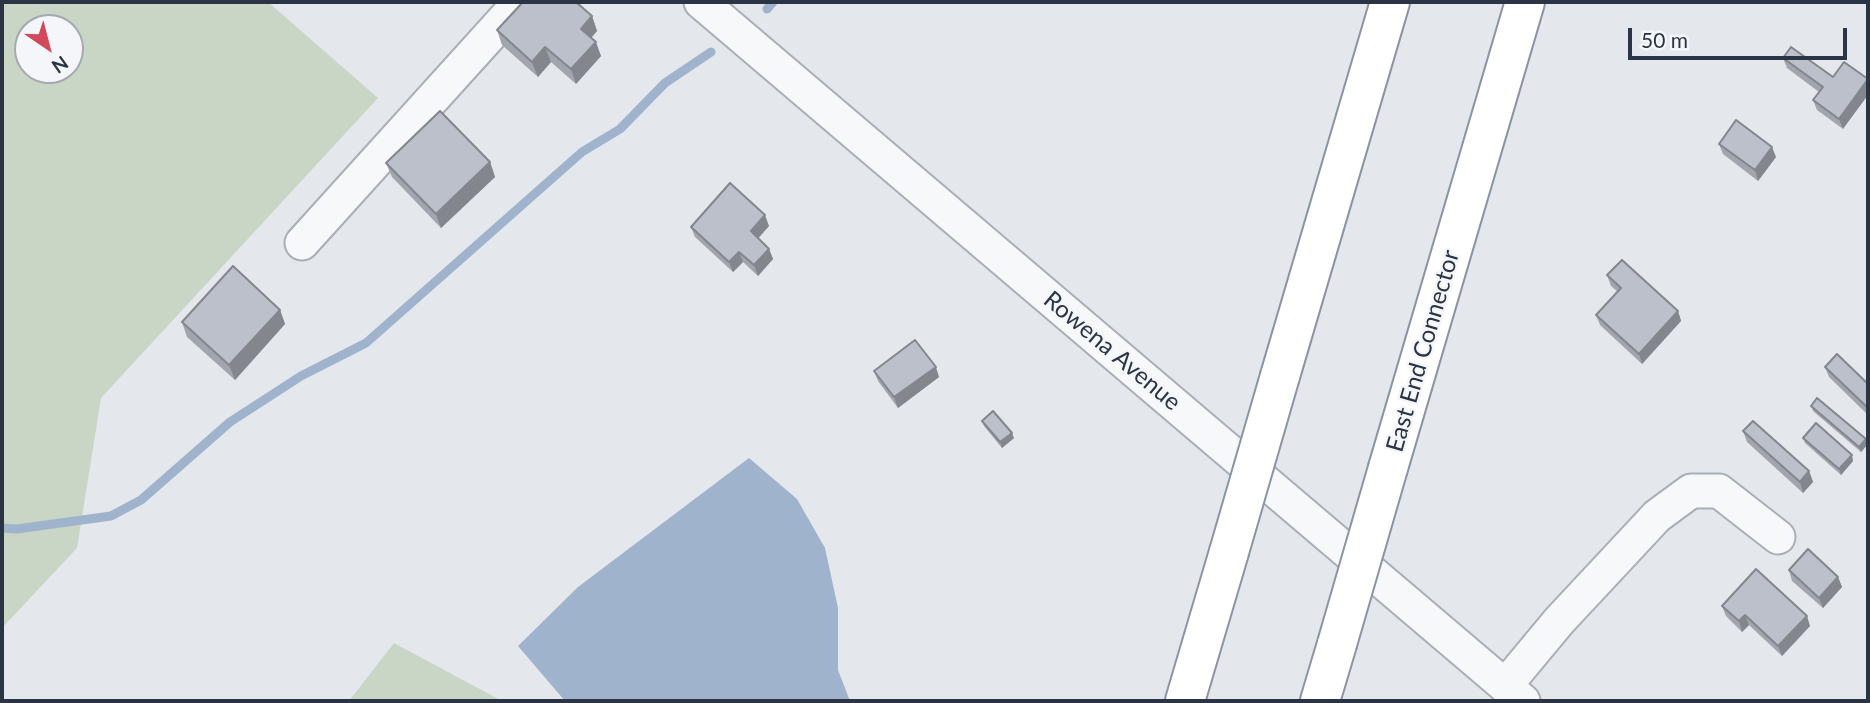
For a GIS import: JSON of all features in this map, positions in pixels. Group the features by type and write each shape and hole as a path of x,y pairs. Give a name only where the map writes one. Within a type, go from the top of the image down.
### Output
{"highway":[{"path":"1185,701 1390,2"},
{"name":"East End Connector","path":"1320,701 1525,2"}],"street":[{"path":"302,243 520,2"},
{"name":"Rowena Avenue","path":"701,2 1514,694"},
{"path":"1514,694 1559,621 1657,516 1691,491 1719,491 1778,537"}],"green space":[{"path":"2,2 268,2 378,98 101,398 77,548 2,628"},
{"path":"394,643 502,701 349,701"}],"water":[{"path":"749,458 797,499 825,548 838,608 838,670 850,701 565,701 518,646 578,587"}],"building":[{"path":"523,2 576,2 592,16 581,29 596,42 571,69 545,47 532,62 497,30"},
{"path":"1791,47 1833,77 1844,62 1868,79 1839,119 1813,100 1823,87 1783,58"},
{"path":"440,111 490,162 436,214 386,163"},
{"path":"1736,120 1772,147 1755,170 1719,144"},
{"path":"730,183 765,215 751,231 769,249 754,265 739,252 729,262 691,227"},
{"path":"1622,260 1678,311 1639,354 1596,315 1621,288 1607,275"},
{"path":"233,266 280,310 229,365 182,322"},
{"path":"915,340 936,367 894,397 874,371"},
{"path":"1837,354 1868,384 1868,408 1825,367"},
{"path":"1817,398 1866,439 1859,447 1811,406"},
{"path":"993,411 1012,433 1000,442 982,421"},
{"path":"1753,421 1809,471 1800,482 1743,431"},
{"path":"1816,423 1852,455 1839,469 1803,438"},
{"path":"1808,549 1838,577 1819,598 1789,570"},
{"path":"1756,569 1807,616 1778,646 1745,615 1739,621 1722,606"}],"waterway":[{"path":"767,9 773,2"},
{"path":"2,528 17,529 111,516 141,500 230,422 301,376 366,343 582,152 620,129 665,83 711,52"}]}
